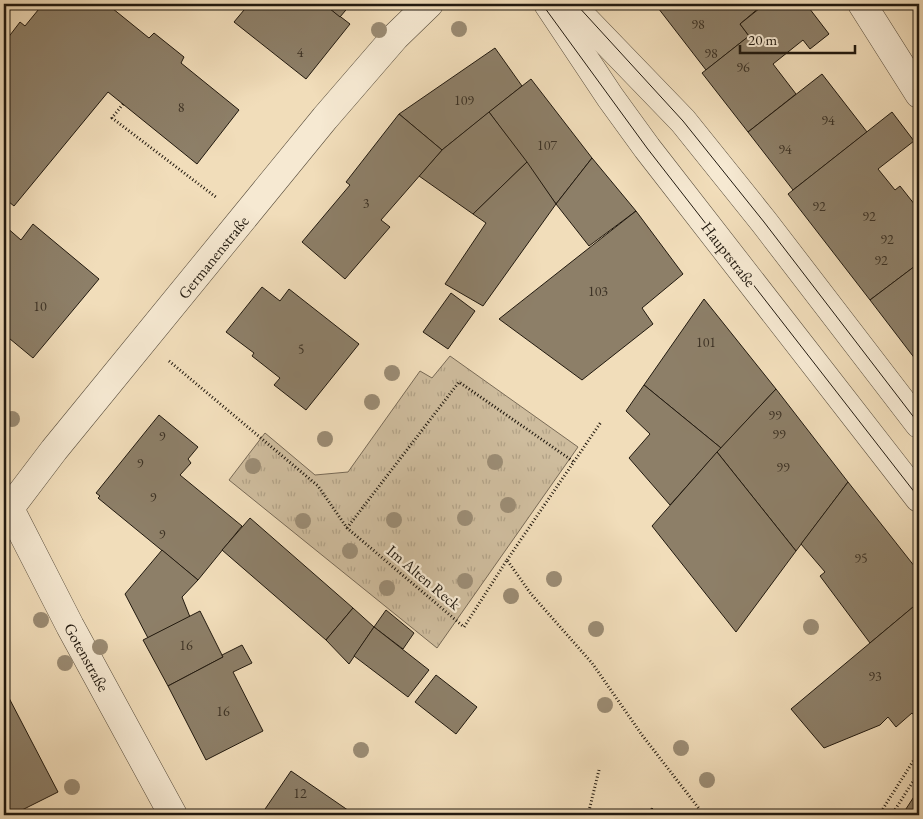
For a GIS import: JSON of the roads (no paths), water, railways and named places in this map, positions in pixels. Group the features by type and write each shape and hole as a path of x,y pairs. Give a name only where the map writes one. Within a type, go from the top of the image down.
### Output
{"street":[{"name":"Germanenstraße","path":"6,507 325,118 396,37 429,4"},
{"name":"Hauptstraße","path":"548,4 610,97 647,148 919,498"},
{"path":"570,4 684,121 919,424"},
{"path":"862,4 919,94"},
{"name":"Gotenstraße","path":"6,507 173,815"}],"tram line":[{"path":"542,4 647,148 919,498"},
{"path":"576,4 683,121 764,222 919,424"}]}
